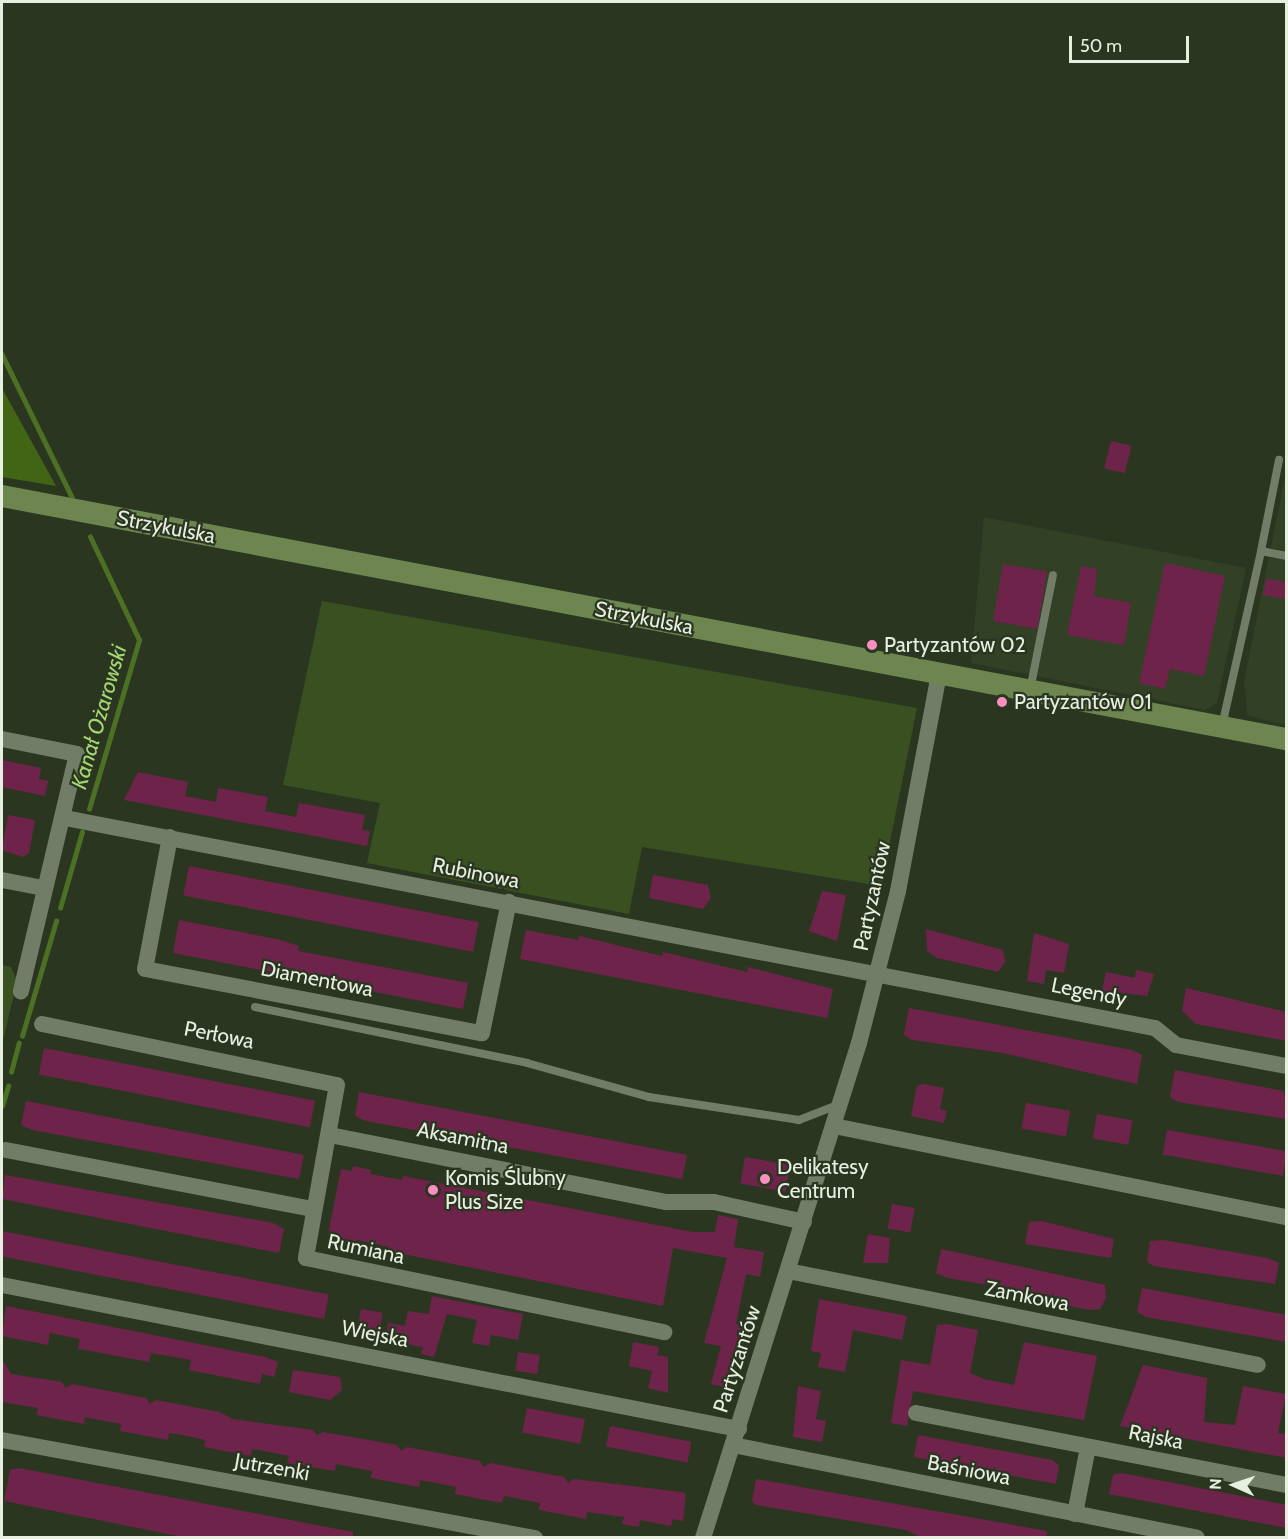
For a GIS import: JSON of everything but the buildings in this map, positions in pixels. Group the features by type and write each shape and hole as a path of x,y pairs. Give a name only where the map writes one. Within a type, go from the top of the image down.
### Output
{"street":[{"name":"Strzykulska","path":"2,496 1287,739"},
{"name":"Partyzantów","path":"703,1538 834,1126 878,974 939,673"},
{"path":"2,739 77,754 65,818 43,888 21,991"},
{"name":"Rubinowa","path":"65,818 878,974"},
{"name":"Diamentowa","path":"170,837 145,969 482,1033 509,902"},
{"path":"2,880 43,888"},
{"name":"Legendy","path":"878,974 1155,1028 1176,1045 1287,1066"},
{"name":"Perłowa","path":"42,1024 320,1078 336,1085 330,1135"},
{"path":"834,1126 1287,1217"},
{"path":"312,1209 330,1135"},
{"name":"Aksamitna","path":"330,1135 666,1202 714,1202 804,1222"},
{"name":"Rumiana","path":"6,1150 312,1209 306,1258 319,1263 664,1332"},
{"name":"Zamkowa","path":"788,1271 1258,1365"},
{"name":"Wiejska","path":"2,1285 739,1428"},
{"name":"Rajska","path":"915,1413 1287,1485"},
{"name":"Jutrzenki","path":"2,1440 535,1538"},
{"name":"Baśniowa","path":"733,1445 1197,1538"},
{"path":"1075,1515 1088,1447"}],"lane":[{"path":"1222,726 1279,460"},
{"path":"1261,551 1287,556"},
{"path":"1030,690 1053,575"},
{"path":"255,1007 527,1063 649,1097 799,1120 840,1104"}],"shaded area":[{"path":"1286,472 1286,725 1248,716 1244,682"},
{"path":"984,517 1246,568 1217,703 1205,710 971,663"}],"green space":[{"path":"2,388 56,486 2,477"},
{"path":"322,601 917,708 881,886 642,847 629,914 367,863 380,803 283,785"},
{"path":"2,965 11,967 17,981 3,1041"}],"waterway":[{"name":"Kanał Ożarowski","path":"2,354 72,497"},
{"name":"Kanał Ożarowski","path":"89,809 139,640 90,537"},
{"name":"Kanał Ożarowski","path":"60,908 82,832"},
{"name":"Kanał Ożarowski","path":"22,1036 56,921"},
{"name":"Kanał Ożarowski","path":"11,1072 19,1043"},
{"name":"Kanał Ożarowski","path":"2,1106 8,1086"}],"place":[{"name":"Partyzantów 02","path":"872,645"},
{"name":"Partyzantów 01","path":"1002,702"},
{"name":"Delikatesy Centrum","path":"765,1179"},
{"name":"Komis Ślubny Plus Size","path":"433,1190"}]}
